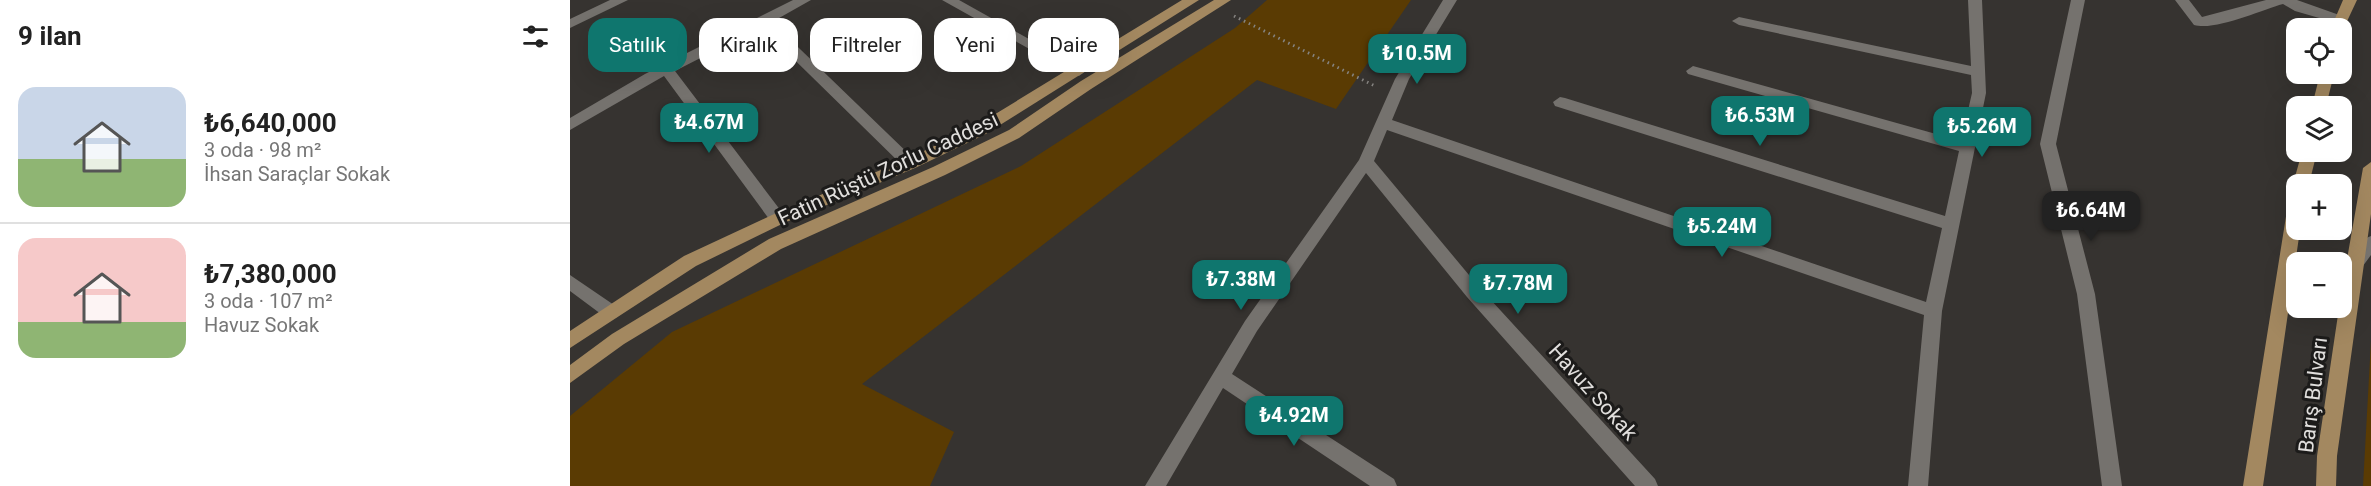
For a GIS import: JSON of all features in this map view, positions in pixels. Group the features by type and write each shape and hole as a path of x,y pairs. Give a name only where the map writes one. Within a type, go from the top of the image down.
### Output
{"main road":[{"name":"Fatin Rüştü Zorlu Caddesi","path":"1119,46 1192,0"},
{"path":"2342,18 2350,0"},
{"name":"Fatin Rüştü Zorlu Caddesi","path":"570,375 618,339 775,244 939,171 1014,134 1086,85 1220,3"},
{"name":"Fatin Rüştü Zorlu Caddesi","path":"570,340 690,261 778,219 910,164 979,131 1077,72"},
{"name":"Barış Bulvarı","path":"2326,486 2327,456 2354,265 2371,168"},
{"path":"2253,486 2291,240"}],"street":[{"path":"570,24 621,0"},
{"path":"769,18 804,0"},
{"path":"949,0 1028,43"},
{"path":"1155,486 1251,326 1366,162 1402,79 1450,0"},
{"path":"1918,486 1932,311 1979,93 1975,0"},
{"path":"2078,0 2048,144 2086,294 2112,486"},
{"path":"2182,0 2199,22 2223,18 2280,0"},
{"path":"2287,0 2324,18"},
{"path":"1739,21 1978,72"},
{"path":"798,55 910,164"},
{"path":"1693,71 1967,148"},
{"path":"570,125 661,72"},
{"path":"668,72 778,219"},
{"path":"1560,102 1951,224"},
{"path":"1383,123 1932,311"},
{"name":"Havuz Sokak","path":"1366,162 1473,292 1648,486"},
{"path":"2354,265 2371,243"},
{"path":"570,282 611,312"},
{"path":"1221,377 1387,486"}],"path":[{"path":"1220,3 1394,95"}],"shaded area":[{"path":"1267,0 1411,0 1336,109 1257,80 862,384 954,432 930,486 570,486 570,416 672,332 1021,166 1235,28"},
{"path":"2371,341 2371,486 2363,486"}]}
